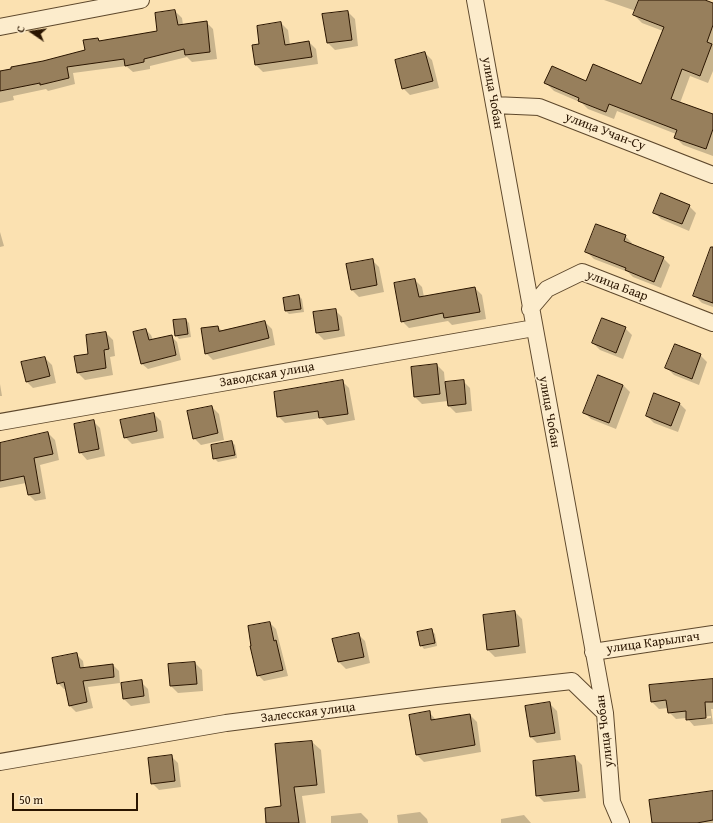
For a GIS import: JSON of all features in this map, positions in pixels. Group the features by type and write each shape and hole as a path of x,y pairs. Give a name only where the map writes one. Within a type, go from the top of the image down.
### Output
{"street":[{"path":"0,27 141,0"},
{"name":"улица Чобан","path":"476,0 530,310 605,713 612,802 621,823"},
{"name":"улица Учан-Су","path":"494,104 539,107 713,175"},
{"name":"улица Баар","path":"530,310 547,289 582,272 713,323"},
{"name":"Заводская улица","path":"0,422 534,328"},
{"name":"улица Карылгач","path":"593,652 713,634"},
{"name":"Залесская улица","path":"0,762 226,723 437,696 572,681 605,713"}],"building":[{"path":"639,0 705,0 713,3 713,25 707,42 712,44 700,76 682,69 671,99 713,114 713,129 706,149 674,138 677,130 609,104 606,112 578,101 579,98 544,83 552,66 586,81 593,64 641,84 664,27 633,15"},
{"path":"175,10 178,25 207,21 210,52 185,55 184,49 144,59 144,62 125,66 124,59 67,67 69,78 40,85 40,83 0,91 0,71 11,69 11,67 43,61 85,50 83,40 98,38 99,41 157,31 155,13"},
{"path":"348,11 352,40 327,43 322,14"},
{"path":"281,22 285,45 309,41 312,57 255,65 252,45 259,44 257,26"},
{"path":"425,52 433,81 402,89 395,60"},
{"path":"661,193 690,205 682,224 653,213"},
{"path":"596,224 626,235 624,241 664,257 654,282 625,270 626,268 585,252"},
{"path":"711,247 713,247 713,303 693,296"},
{"path":"373,259 377,285 351,290 346,264"},
{"path":"415,279 419,297 475,287 480,312 444,318 443,313 401,322 394,283"},
{"path":"299,295 301,309 285,311 283,298"},
{"path":"336,309 339,330 316,333 313,312"},
{"path":"602,318 626,327 616,353 592,343"},
{"path":"186,319 188,334 175,336 173,320"},
{"path":"265,321 269,338 205,354 201,328 218,326 219,331"},
{"path":"146,329 149,340 172,335 176,355 141,364 133,332"},
{"path":"106,332 109,349 104,350 106,368 77,373 74,356 88,354 86,335"},
{"path":"675,344 701,354 692,379 665,368"},
{"path":"45,357 50,376 26,382 21,362"},
{"path":"437,364 440,394 414,397 411,367"},
{"path":"598,375 623,385 609,423 583,413"},
{"path":"343,380 348,414 319,418 318,411 277,417 274,392"},
{"path":"464,380 466,404 448,406 445,382"},
{"path":"654,393 680,403 671,426 646,416"},
{"path":"212,406 218,433 193,439 187,411"},
{"path":"154,413 157,431 124,438 120,420"},
{"path":"94,420 99,449 79,453 74,424"},
{"path":"48,432 53,454 34,458 40,493 28,495 24,476 0,481 0,443"},
{"path":"232,441 235,455 213,459 211,445"},
{"path":"515,611 519,646 487,650 483,615"},
{"path":"270,622 283,670 257,676 250,646 248,626"},
{"path":"432,629 435,643 420,646 417,632"},
{"path":"359,633 364,657 338,662 332,639"},
{"path":"77,653 80,668 113,664 114,677 83,681 87,702 69,706 64,682 57,684 52,658"},
{"path":"195,662 197,684 170,686 168,664"},
{"path":"713,679 713,702 705,702 706,718 686,720 686,711 668,713 666,700 651,702 649,685"},
{"path":"142,680 144,696 123,699 121,683"},
{"path":"550,702 555,733 530,737 525,706"},
{"path":"430,711 431,720 470,714 475,745 416,755 409,715"},
{"path":"312,741 317,785 294,787 299,823 266,823 265,808 281,806 275,744"},
{"path":"172,755 175,781 151,784 148,758"},
{"path":"575,756 579,791 536,796 533,761"},
{"path":"713,791 713,820 697,823 652,823 649,800"}]}
